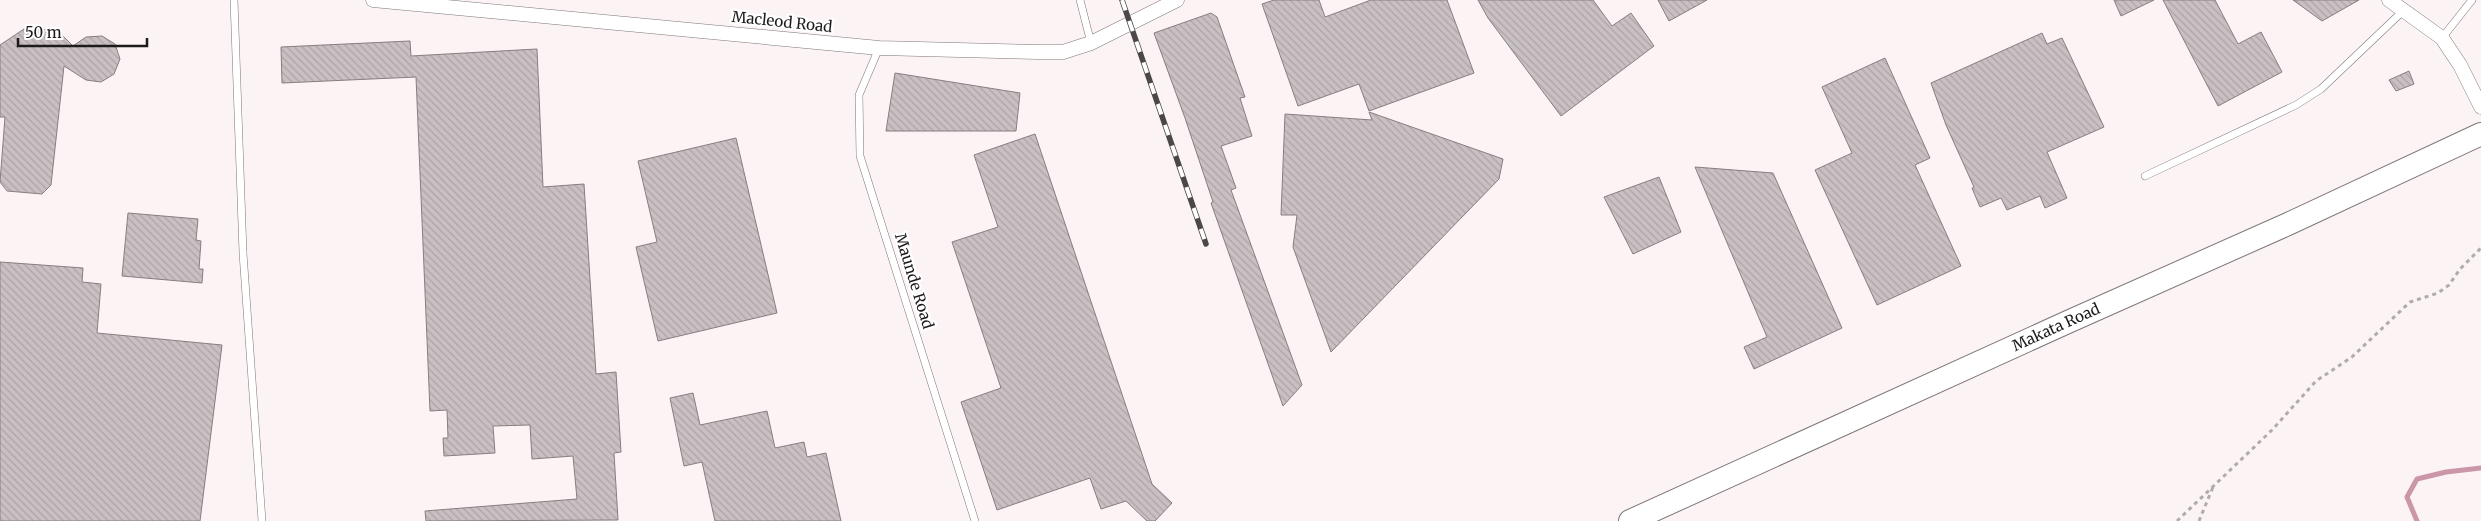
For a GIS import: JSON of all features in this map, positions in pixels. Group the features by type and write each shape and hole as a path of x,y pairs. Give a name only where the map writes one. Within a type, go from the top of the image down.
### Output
{"main road":[{"name":"Makata Road","path":"1630,521 2288,224 2481,134"}],"street":[{"name":"Macleod Road","path":"373,0 879,48 1063,52 1091,43 1178,0"},
{"path":"2388,0 2442,38 2460,65 2481,107"}],"lane":[{"path":"234,0 243,253 262,521"},
{"path":"1080,0 1091,43"},
{"path":"2442,38 2472,0"},
{"path":"2145,176 2296,105 2321,89 2403,11"},
{"name":"Maunde Road","path":"879,48 859,95 860,156 975,521"}],"path":[{"path":"2177,521 2272,430 2316,381 2352,358 2410,302 2438,293 2449,285 2460,269 2481,248"},
{"path":"2199,521 2214,484"}],"building":[{"path":"1274,0 1319,0 1325,17 1371,0 1447,0 1474,73 1369,111 1359,84 1298,106 1262,4"},
{"path":"1478,0 1593,0 1612,26 1631,13 1654,46 1561,116 1488,18"},
{"path":"1658,0 1707,0 1669,21"},
{"path":"2114,0 2154,0 2121,16"},
{"path":"2163,0 2215,0 2238,44 2261,32 2282,72 2218,106"},
{"path":"2293,0 2359,0 2322,21"},
{"path":"1211,13 1217,17 1245,97 1240,98 1252,136 1221,146 1236,188 1231,190 1302,385 1283,406 1211,203 1213,202 1185,118 1154,33"},
{"path":"24,29 57,30 73,46 86,37 102,36 115,44 120,59 114,74 101,82 86,80 64,66 51,185 42,194 7,191 0,182 5,117 0,117 0,45"},
{"path":"2042,33 2047,44 2062,38 2104,127 2047,152 2067,198 2045,208 2040,196 2007,210 2001,198 1980,207 1972,188 1974,187 1946,125 1931,83"},
{"path":"410,41 411,56 537,49 543,187 584,184 596,374 616,372 621,452 614,453 618,520 426,521 425,511 577,499 573,456 532,459 530,425 493,426 495,453 444,456 443,438 448,438 447,410 430,411 416,77 282,83 281,47"},
{"path":"1885,58 1930,158 1915,165 1961,266 1877,305 1815,170 1852,153 1822,87"},
{"path":"2409,71 2414,84 2396,91 2389,80"},
{"path":"895,73 1020,93 1016,131 886,131"},
{"path":"1369,112 1503,159 1499,179 1331,352 1293,247 1297,215 1281,215 1285,114 1372,120"},
{"path":"1035,134 1152,484 1172,503 1155,521 1147,521 1126,501 1101,509 1090,478 997,510 961,402 1001,388 952,242 998,227 974,155"},
{"path":"736,138 777,313 658,341 636,247 657,242 638,161"},
{"path":"1695,167 1773,173 1842,328 1754,369 1744,347 1767,337"},
{"path":"1659,177 1681,232 1633,254 1604,197"},
{"path":"128,213 198,219 196,240 201,241 199,269 203,269 202,283 122,276"},
{"path":"0,262 83,268 82,282 101,284 97,333 222,345 200,521 0,521"},
{"path":"693,393 700,425 767,411 775,448 804,442 807,457 826,453 841,521 715,521 702,462 684,466 670,398"}],"waterway":[{"path":"2417,521 2407,497 2417,479 2446,472 2481,468"}],"railway":[{"path":"1122,0 1206,244"}]}
